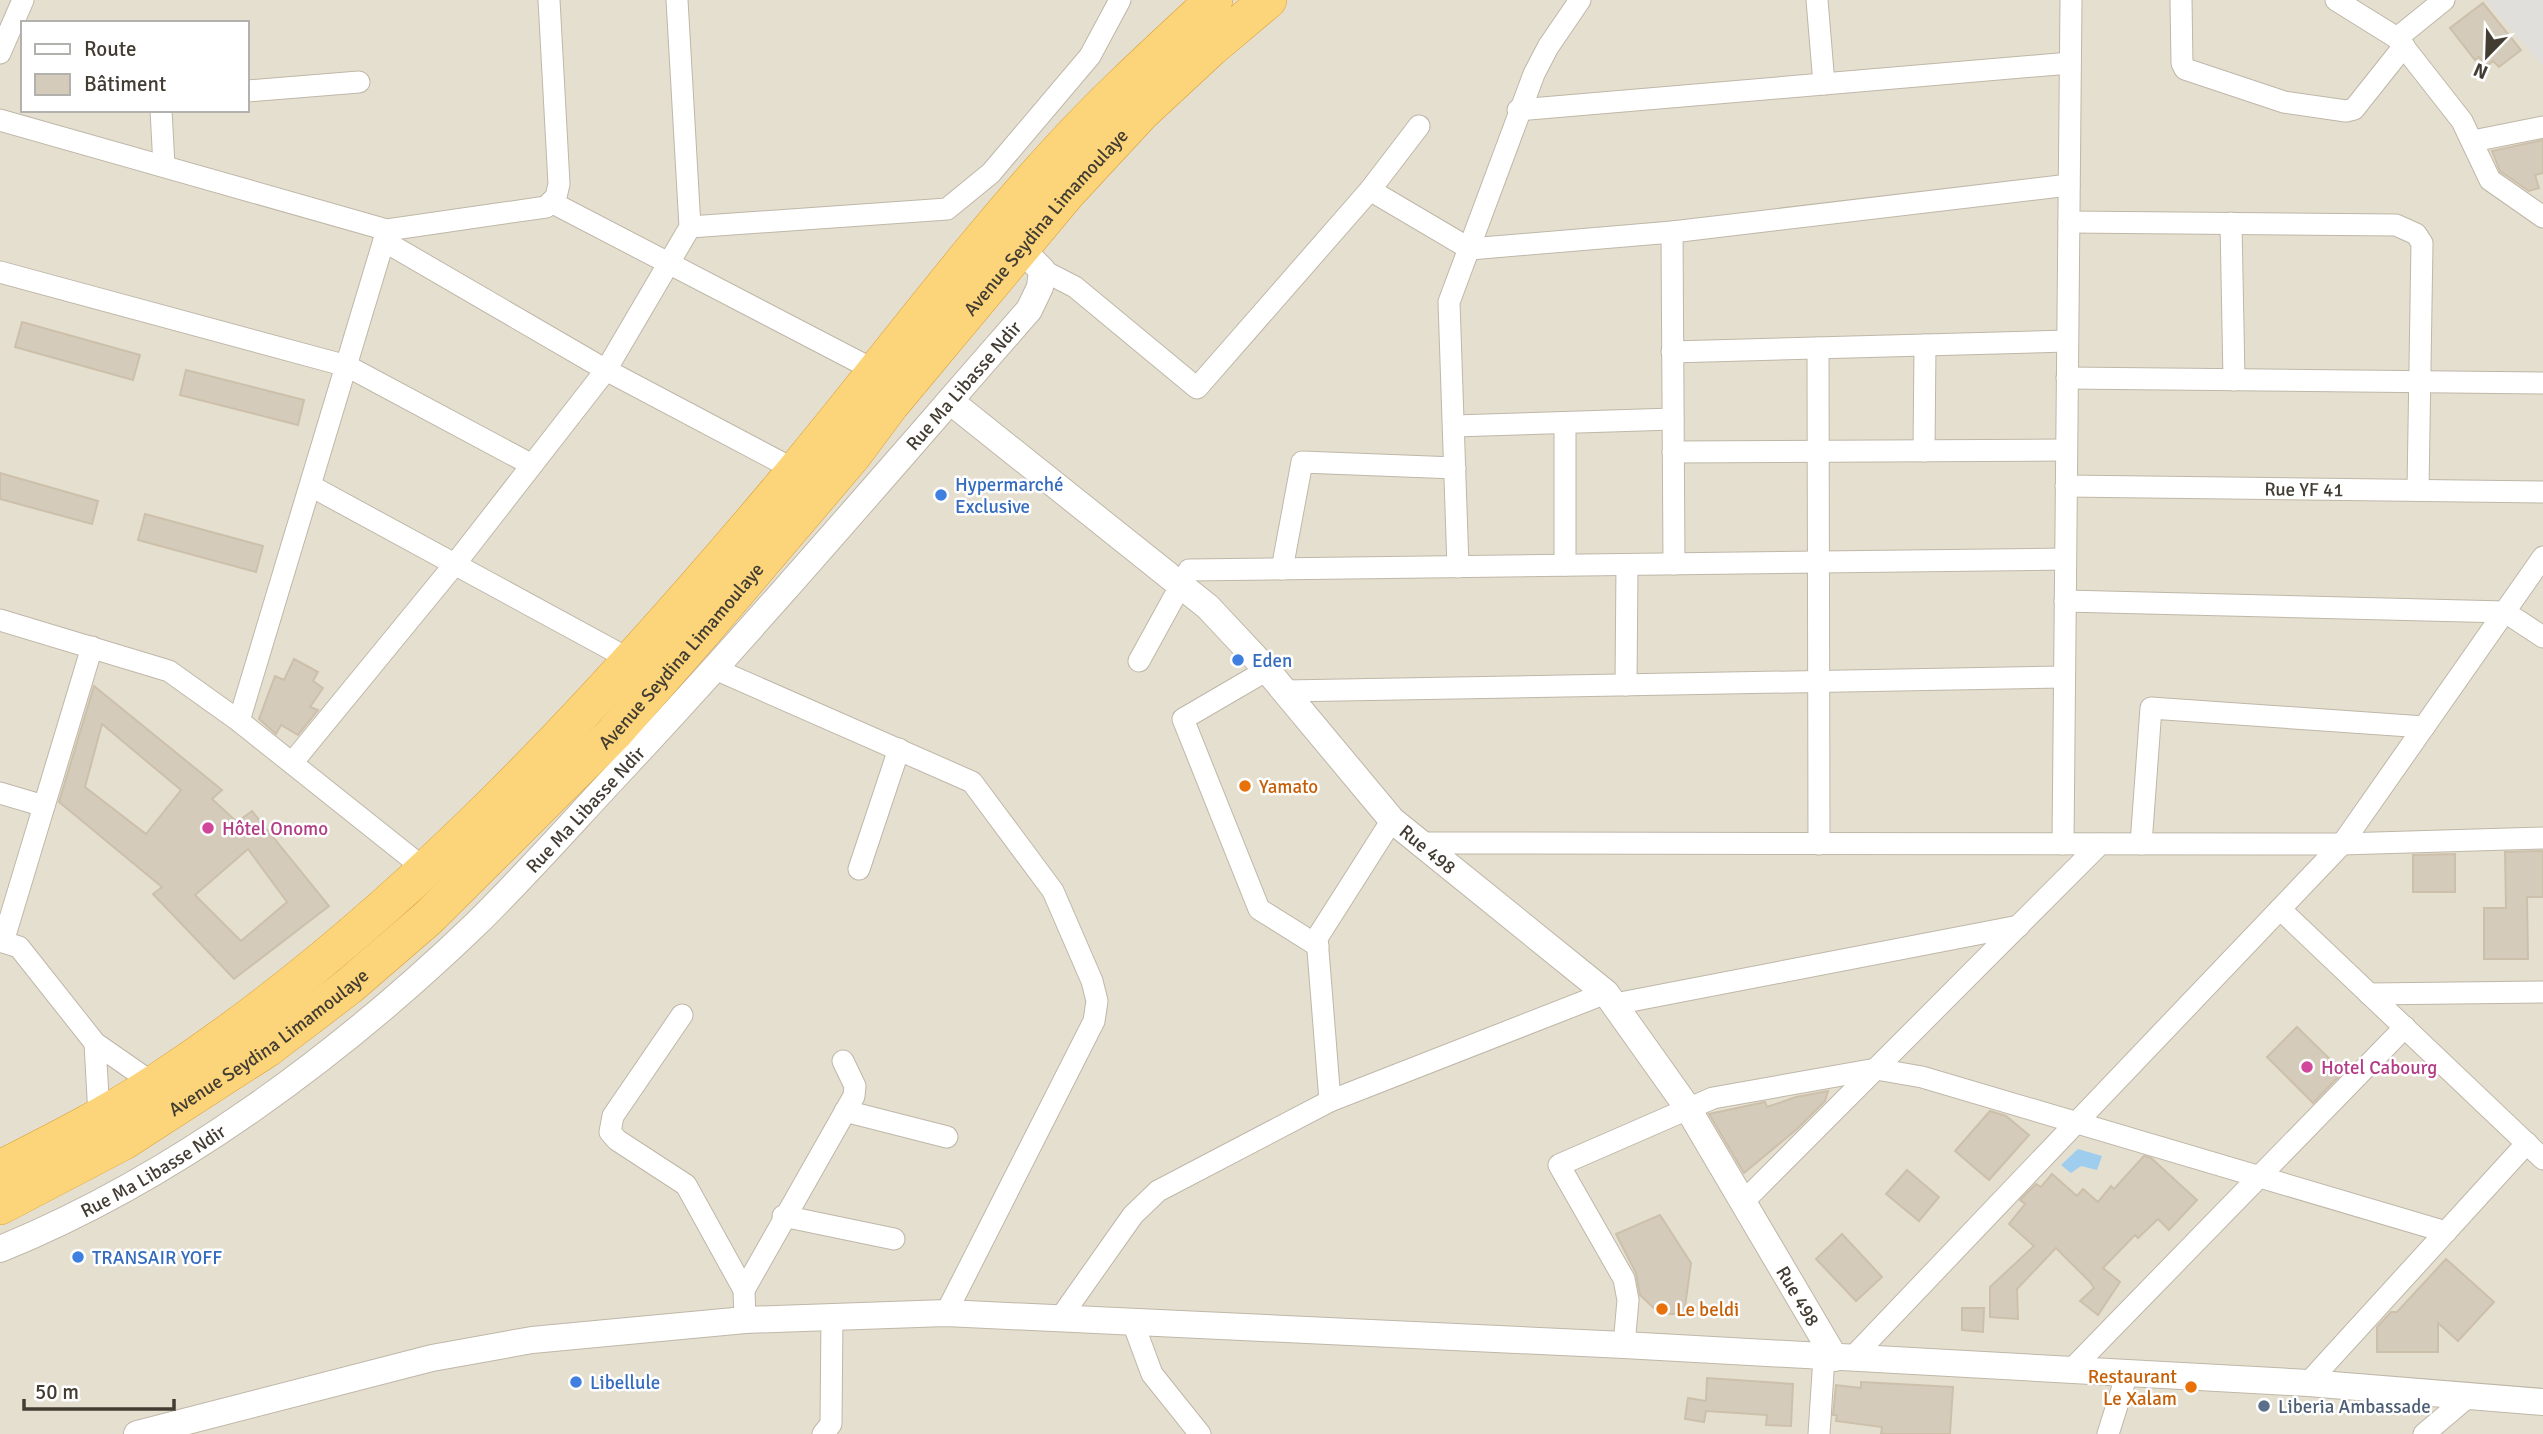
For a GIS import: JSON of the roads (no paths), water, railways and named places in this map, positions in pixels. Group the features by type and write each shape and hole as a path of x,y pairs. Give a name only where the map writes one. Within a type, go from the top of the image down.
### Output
{"highway":[{"name":"Avenue Seydina Limamoulaye","path":"0,1169 154,1084 237,1028 426,870 551,744 629,659 795,470 874,370 1054,156 1121,85 1213,0"},
{"name":"Avenue Seydina Limamoulaye","path":"0,1206 55,1180 124,1141 268,1048 348,987 428,918 632,712 844,465 891,404 1032,260 1067,193 1141,113 1268,0"}],"street":[{"path":"0,53 23,0"},
{"path":"386,236 546,207 556,197 559,184 549,0"},
{"path":"292,763 455,564 606,370 690,227 677,0"},
{"path":"690,227 947,209 991,173 1090,56 1120,0"},
{"path":"1458,567 1449,302 1452,285 1470,248 1518,110 1548,47 1580,0"},
{"path":"2063,844 2071,0"},
{"path":"2181,0 2182,63 2185,69 2284,102 2346,111 2354,109 2401,42 2444,0"},
{"path":"2336,0 2401,42 2462,121 2490,180 2543,217"},
{"path":"1814,1 1824,84"},
{"path":"1518,110 2070,63"},
{"path":"248,91 359,82"},
{"path":"0,120 21,111"},
{"path":"161,112 164,166"},
{"path":"0,120 164,166 386,236 606,370 795,470"},
{"path":"1032,260 1075,287 1197,388 1370,190 1419,126"},
{"path":"2473,141 2543,127"},
{"path":"1370,190 1470,248 1672,232 2069,185"},
{"path":"551,202 874,370"},
{"path":"2068,222 2396,225 2416,234 2422,243 2418,490"},
{"path":"2231,223 2234,380"},
{"path":"1672,232 1674,564"},
{"path":"239,721 386,236"},
{"name":"Rue Ma Libasse Ndir","path":"0,1249 38,1234 151,1176 241,1115 354,1031 486,913 715,669 1029,310 1040,287 1032,260"},
{"path":"0,272 347,366 532,466"},
{"path":"1672,352 2067,341"},
{"path":"1924,345 1924,451"},
{"path":"1818,348 1819,844"},
{"path":"2067,378 2543,383"},
{"name":"Rue 498","path":"950,401 1208,607 1267,670 1392,820 1611,999 1687,1107 1836,1358"},
{"path":"1454,426 1673,419"},
{"path":"1564,423 1565,565"},
{"path":"1673,452 2066,450"},
{"path":"1282,569 1302,462 1455,468"},
{"path":"311,486 629,659"},
{"name":"Rue YF 41","path":"2066,486 2543,492"},
{"path":"1819,1434 1836,1358 2076,1123 2342,844 2543,557"},
{"path":"1139,661 1189,570 2065,559"},
{"path":"1626,685 1627,565"},
{"path":"2065,601 2505,612 2543,637"},
{"path":"0,620 169,671 239,721 426,870"},
{"path":"92,647 2,942 19,947 95,1043 154,1084"},
{"path":"715,669 963,776 979,789 1053,891 1092,981 1097,1001 1094,1021 946,1313"},
{"path":"1267,670 1182,719 1247,885 1259,909 1318,946"},
{"path":"1285,691 2064,677"},
{"path":"2141,844 2151,708 2424,727"},
{"path":"859,869 900,749"},
{"path":"0,793 44,806"},
{"path":"1330,1101 1317,938 1392,820"},
{"path":"1421,843 2342,844 2543,838"},
{"path":"1743,1202 2100,844"},
{"path":"2280,909 2543,1159"},
{"path":"1060,1317 1133,1215 1158,1191 1330,1101 1611,999 2019,926"},
{"path":"2369,994 2543,992"},
{"path":"682,1015 613,1116 610,1132 617,1140 686,1185 744,1290 745,1320"},
{"path":"2070,1371 2405,1027"},
{"path":"95,1043 99,1116"},
{"path":"744,1290 783,1216 854,1096 855,1086 843,1060"},
{"path":"1624,1345 1628,1300 1624,1279 1559,1165 1687,1107 1713,1098 1876,1069 1922,1077 2446,1232"},
{"path":"845,1111 947,1137"},
{"path":"2308,1383 2527,1143"},
{"path":"783,1216 894,1239"},
{"path":"137,1434 196,1427 432,1358 532,1340 745,1320 946,1313 1624,1345 2308,1383 2543,1402"},
{"path":"823,1434 831,1424 832,1315"},
{"path":"1132,1320 1152,1374 1200,1434"},
{"path":"2108,1434 2127,1374"},
{"path":"2424,1434 2469,1396"}],"water":[{"path":"2078,1149 2102,1156 2097,1170 2081,1166 2071,1173 2061,1165"}],"place":[{"name":"Hypermarché Exclusive","path":"941,495"},
{"name":"Eden","path":"1238,660"},
{"name":"Yamato","path":"1245,786"},
{"name":"Hôtel Onomo","path":"208,828"},
{"name":"Hotel Cabourg","path":"2307,1067"},
{"name":"TRANSAIR YOFF","path":"78,1257"},
{"name":"Le beldi","path":"1662,1309"},
{"name":"Libellule","path":"576,1382"},
{"name":"Restaurant Le Xalam","path":"2191,1387"},
{"name":"Liberia Ambassade","path":"2264,1406"}]}
